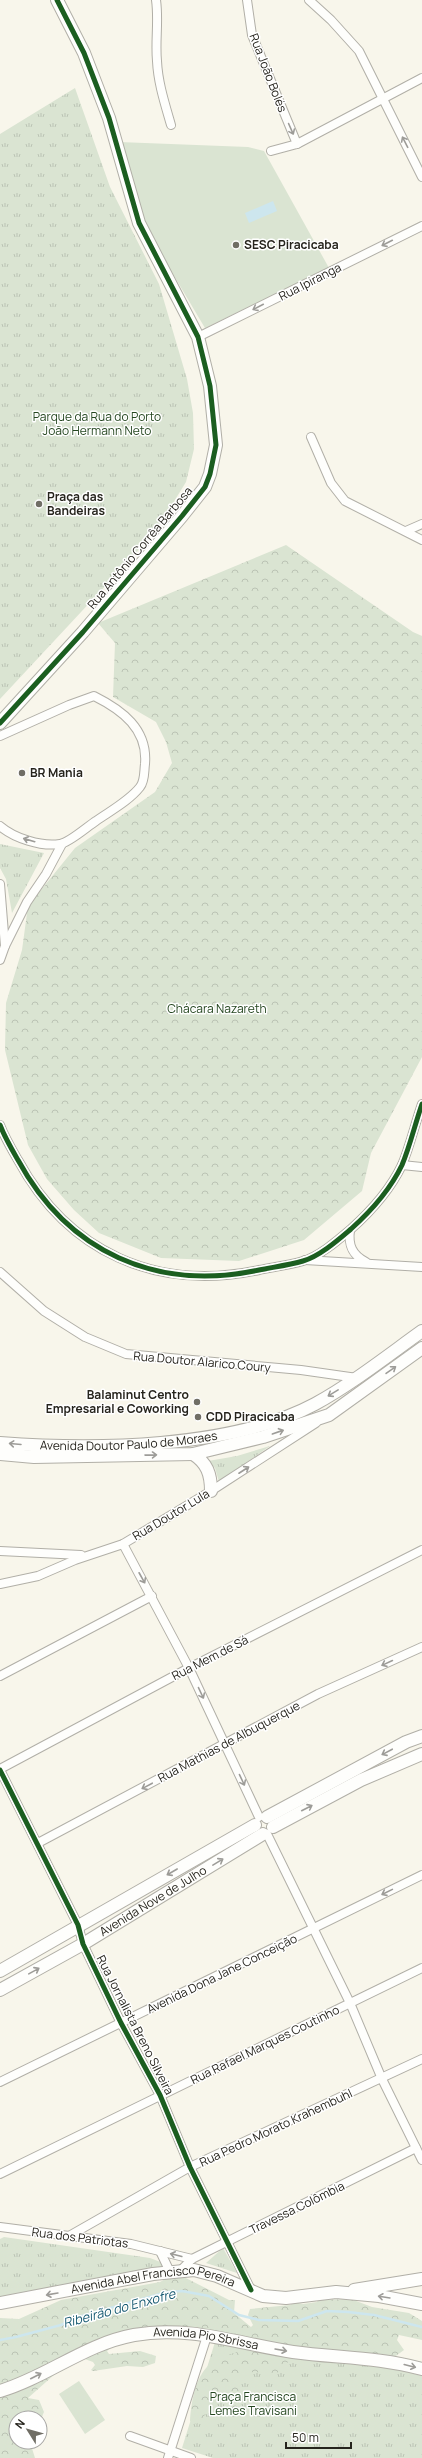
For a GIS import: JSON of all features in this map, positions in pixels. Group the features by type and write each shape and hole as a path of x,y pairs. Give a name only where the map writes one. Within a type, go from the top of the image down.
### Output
{"main road":[{"name":"Rua Antônio Corrêa Barbosa","path":"0,723 83,632 205,487 213,461 216,432 210,386 198,338 139,223 109,118 84,53 57,0"},
{"name":"Avenida Doutor Paulo de Moraes","path":"0,1443 43,1446 193,1441 266,1424 314,1405 357,1378 422,1331"},
{"name":"Avenida Doutor Paulo de Moraes","path":"0,1454 34,1457 192,1454 264,1437 329,1415 422,1348"},
{"path":"192,1454 207,1467 211,1479 211,1491"},
{"name":"Avenida Nove de Julho","path":"0,1990 83,1944 264,1826 393,1749 422,1736"},
{"name":"Avenida Nove de Julho","path":"0,1971 78,1925 264,1826 361,1780 422,1754"},
{"name":"Avenida Abel Francisco Pereira","path":"0,2303 175,2271 194,2270 217,2276 263,2296 286,2298 336,2292 379,2296 422,2304"},
{"path":"336,2292 422,2279"},
{"name":"Avenida Pio Sbrissa","path":"0,2391 25,2382 87,2350 114,2340 134,2335 172,2331 294,2352 375,2359 422,2369"}],"street":[{"path":"156,0 158,18 157,62 160,86 171,124"},
{"name":"Rua João Bolés","path":"247,0 252,35 297,144"},
{"path":"309,0 331,20 359,51 422,177"},
{"path":"271,151 297,144 422,78"},
{"name":"Rua Ipiranga","path":"198,338 422,226"},
{"path":"311,437 331,483 345,502 422,540"},
{"path":"406,531 422,524"},
{"path":"0,736 69,704 94,696 111,704 138,730 146,749 144,778 140,787 115,808 62,844 46,874 27,902 5,946 0,960"},
{"path":"0,826 25,839 44,844 62,844"},
{"path":"0,884 5,946"},
{"path":"304,1260 350,1230 378,1200 402,1165 422,1104"},
{"path":"0,1125 8,1145 26,1176 55,1214 84,1240 118,1259 157,1271 196,1277 238,1275 304,1260 422,1267"},
{"path":"402,1165 422,1167"},
{"path":"350,1230 349,1241 351,1248 360,1259 367,1263"},
{"name":"Rua Doutor Alarico Coury","path":"0,1272 44,1311 85,1337 126,1354 165,1360 301,1370 357,1378"},
{"name":"Rua Doutor Lula","path":"0,1584 38,1576 87,1556 123,1544 211,1491 329,1415"},
{"path":"123,1544 189,1668 350,2004 382,2079 422,2160"},
{"name":"Rua Mem de Sá","path":"0,1770 189,1668 422,1550"},
{"path":"0,1551 87,1556"},
{"path":"0,1676 152,1596"},
{"name":"Rua Mathias de Albuquerque","path":"38,1844 226,1745 318,1694 422,1646"},
{"name":"Rua Jornalista Breno Silveira","path":"0,1770 78,1925 83,1944 121,2024 160,2095 190,2167 251,2290"},
{"name":"Avenida Dona Jane Conceição","path":"0,2082 121,2024 422,1875"},
{"name":"Rua Rafael Marques Coutinho","path":"0,2174 422,1968"},
{"name":"Rua Pedro Morato Krahembuhl","path":"69,2236 190,2167 382,2079 422,2058"},
{"name":"Travessa Colômbia","path":"175,2271 192,2259 416,2148"},
{"name":"Rua dos Patriotas","path":"0,2227 131,2244 192,2259"},
{"path":"160,2251 175,2271"},
{"path":"169,2454 208,2336"},
{"path":"130,2436 169,2454 191,2458"}],"green space":[{"name":"Parque da Rua do Porto João Hermann Neto","path":"75,88 110,187 159,284 187,379 193,413 194,449 186,482 162,521 136,553 0,699 0,134"},
{"name":"SESC Piracicaba","path":"119,142 248,147 264,151 329,268 205,328 142,222"},
{"name":"Chácara Nazareth","path":"286,545 413,632 422,636 422,1057 371,1153 362,1191 304,1240 239,1261 161,1258 99,1233 74,1210 47,1179 28,1145 5,1050 6,1003 22,950 28,906 75,848 155,792 172,763 166,742 156,722 113,697 115,643 98,623"},
{"path":"0,844 44,853 12,913 6,879 0,868"},
{"path":"270,1446 219,1482 215,1468 208,1461 237,1456"},
{"path":"4,2237 150,2258 163,2263 164,2270 0,2300 0,2239"},
{"path":"223,2248 237,2273 206,2263"},
{"path":"176,2273 229,2300 235,2300 234,2313 251,2327 253,2325 248,2315 250,2309 290,2305 294,2302 303,2304 317,2302 318,2300 351,2299 372,2307 409,2313 422,2321 422,2340 399,2335 397,2340 404,2350 393,2358 298,2359 288,2362 277,2373 244,2372 239,2380 241,2397 235,2413 230,2415 226,2412 222,2395 217,2394 211,2402 204,2417 196,2424 190,2421 193,2399 200,2376 209,2365 218,2359 237,2352 239,2344 185,2328 117,2342 107,2351 109,2354 140,2351 156,2356 155,2363 143,2367 127,2366 93,2371 91,2370 95,2365 93,2362 71,2354 63,2355 55,2374 28,2398 39,2400 43,2410 8,2410 8,2450 32,2450 35,2458 0,2458 0,2318 19,2319 61,2300 160,2282"},
{"name":"Praça Francisca Lemes Travisani","path":"215,2342 376,2364 422,2376 422,2458 213,2458 182,2448"},
{"path":"79,2381 105,2420 85,2434 59,2394"}],"water":[{"path":"273,201 277,211 249,223 245,213"}],"waterway":[{"name":"Ribeirão do Enxofre","path":"0,2340 61,2325 82,2316 167,2292 182,2291 209,2296 239,2315 259,2320 298,2321 327,2311 374,2315 422,2327"}],"cycle path":[{"path":"0,723 83,632 205,487 210,474 216,445 210,386 198,337 139,223 109,118 84,53 57,0"},
{"path":"0,1125 6,1139 38,1192 62,1219 89,1241 119,1258 151,1269 185,1275 221,1275 259,1270 303,1261 322,1252 335,1243 380,1199 392,1182 402,1165 408,1150 422,1104"},
{"path":"0,1770 78,1925 83,1944 121,2023 160,2095 190,2167 251,2290"}],"place":[{"name":"SESC Piracicaba","path":"236,245"},
{"name":"Praça das Bandeiras","path":"39,504"},
{"name":"BR Mania","path":"22,773"},
{"name":"Balaminut Centro Empresarial e Coworking","path":"197,1402"},
{"name":"CDD Piracicaba","path":"198,1417"}]}
